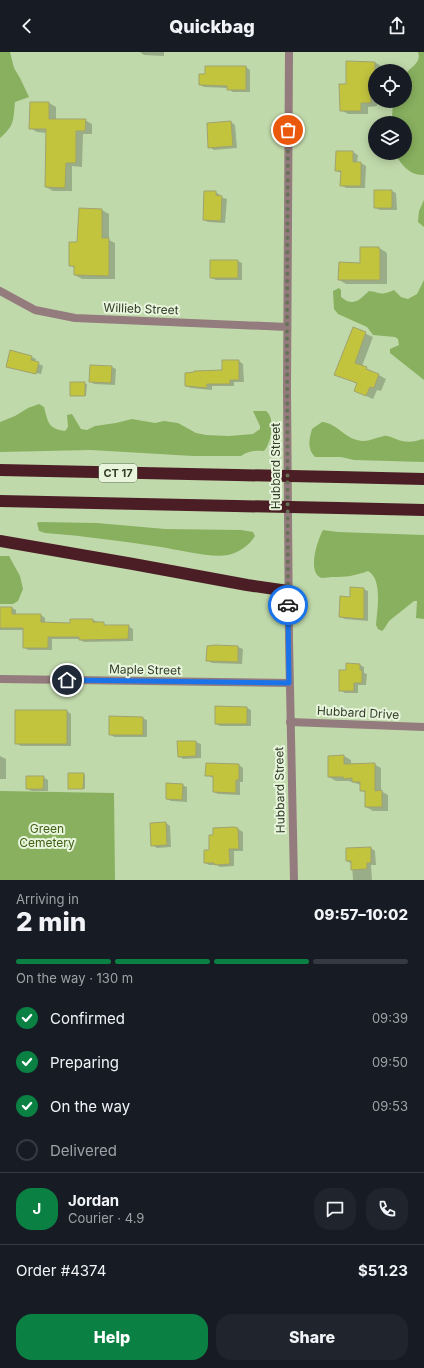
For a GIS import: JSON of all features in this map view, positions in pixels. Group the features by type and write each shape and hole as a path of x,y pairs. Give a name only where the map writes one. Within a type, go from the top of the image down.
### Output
{"highway":[{"name":"CT 17","path":"0,470 424,479"},
{"path":"0,501 424,510"},
{"path":"0,541 133,564 247,586 288,591"}],"street":[{"name":"Hubbard Street","path":"289,52 287,326 288,591 294,880"},
{"name":"Willieb Street","path":"0,291 35,310 75,318 287,326"},
{"name":"Maple Street","path":"0,679 289,683"},
{"name":"Hubbard Drive","path":"290,722 424,727"}],"green space":[{"path":"0,52 10,52 14,68 29,97 15,102 11,126 0,138"},
{"path":"418,52 424,52 424,175 410,172 399,160 412,160 412,116 392,116 393,108 412,108 412,67 417,62 419,56"},
{"path":"424,200 424,227 418,222 419,211"},
{"path":"424,280 424,380 390,353 390,349 399,345 398,339 395,337 373,335 367,327 338,314 334,309 333,291 339,288 341,290 341,297 350,302 356,301 363,297 369,291 386,293 394,290 401,297 408,299 417,294"},
{"path":"39,404 44,407 50,424 55,429 65,431 68,427 67,415 72,414 81,429 87,430 95,426 132,419 155,423 164,421 178,423 196,433 206,435 229,436 253,434 260,429 260,426 253,411 266,411 269,414 272,425 269,443 264,451 252,451 241,456 193,456 91,450 0,452 0,422"},
{"path":"322,422 332,425 348,436 361,441 386,436 406,442 423,439 424,462 354,460 341,457 315,457 312,454 309,444 310,437 312,429"},
{"path":"37,523 97,523 165,529 241,530 253,532 255,536 243,548 228,555 221,556 117,541 45,533 39,531"},
{"path":"323,530 338,532 424,535 424,619 416,618 417,601 414,601 389,621 382,631 378,629 376,625 378,596 376,581 373,575 368,571 342,577 322,578 317,575 314,563 316,548"},
{"path":"0,556 9,556 20,576 23,589 18,601 13,604 0,604"},
{"name":"Green Cemetery","path":"0,791 114,793 115,880 0,880"}],"building":[{"path":"346,61 375,62 375,64 368,64 368,103 361,103 361,111 340,111 339,84 346,84"},
{"path":"205,66 246,66 246,90 227,90 227,86 199,85 199,74 205,74"},
{"path":"30,102 49,102 49,119 86,119 85,131 76,131 76,163 66,163 65,188 45,187 46,129 29,129"},
{"path":"231,121 233,146 208,148 207,123"},
{"path":"336,151 353,151 353,162 361,162 361,186 340,186 341,171 335,171"},
{"path":"374,190 392,190 392,208 374,208"},
{"path":"204,191 216,191 216,195 222,196 221,221 203,220"},
{"path":"79,208 102,209 102,238 109,238 109,276 74,275 74,266 69,266 69,242 77,242"},
{"path":"360,247 379,247 380,280 338,280 339,262 360,263"},
{"path":"210,260 238,260 238,278 210,278"},
{"path":"353,327 366,332 355,363 367,367 366,369 379,374 374,388 370,387 366,396 354,391 357,383 334,375"},
{"path":"10,350 32,356 31,360 39,362 36,374 6,367"},
{"path":"222,360 239,360 239,380 230,380 230,384 207,384 207,388 185,386 185,373 194,371 222,370"},
{"path":"90,365 112,366 111,383 89,382"},
{"path":"70,382 85,382 85,396 70,396"},
{"path":"350,587 364,588 364,619 339,617 340,596 350,597"},
{"path":"0,607 12,607 12,614 41,614 41,622 70,623 70,619 93,619 93,622 104,622 104,625 129,625 128,639 79,640 79,637 48,637 48,648 23,648 23,628 0,628"},
{"path":"207,646 238,646 238,662 206,661"},
{"path":"346,663 360,664 360,670 362,670 362,683 354,683 354,691 339,691 339,670 346,670"},
{"path":"215,706 247,707 247,724 215,724"},
{"path":"15,710 67,710 67,744 15,744"},
{"path":"109,716 143,717 143,735 109,735"},
{"path":"177,741 196,741 196,756 178,757"},
{"path":"344,755 344,764 375,763 375,791 382,790 382,807 365,807 365,791 360,791 360,782 352,782 352,778 344,779 343,777 328,777 328,756"},
{"path":"206,763 239,764 239,780 236,780 236,793 213,792 213,776 205,776"},
{"path":"68,773 84,773 83,789 68,789"},
{"path":"26,776 44,776 43,789 26,789"},
{"path":"166,783 183,784 182,800 166,799"},
{"path":"166,822 167,845 151,846 150,823"},
{"path":"213,828 238,828 239,849 229,849 230,864 215,865 214,863 204,863 204,850 209,850 209,835 213,835"},
{"path":"371,847 371,863 367,863 367,869 351,870 351,861 346,861 346,848"}],"way so far":[{"path":"288,130 288,605"}],"route":[{"path":"67,680 289,683 288,605"}]}
